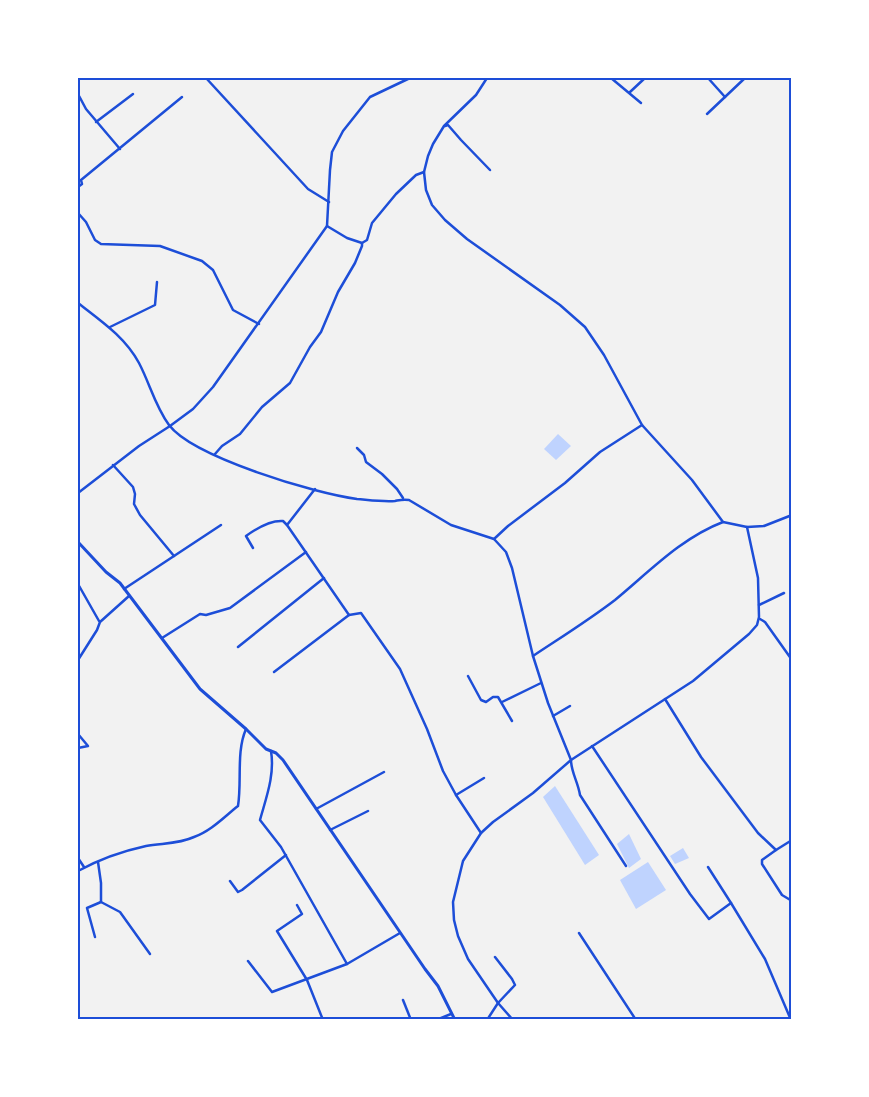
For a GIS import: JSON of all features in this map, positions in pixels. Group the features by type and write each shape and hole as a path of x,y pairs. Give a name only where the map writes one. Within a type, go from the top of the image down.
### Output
{"street":[{"path":"206,78 308,189 329,202"},
{"path":"78,493 113,465 193,409 213,387 327,226 332,152 343,132 370,97 410,78"},
{"path":"487,78 476,95 443,126 428,156 424,172 426,190 432,205 445,220 491,256 560,305 585,327 604,356 642,425 692,480 723,522"},
{"path":"611,78 641,102"},
{"path":"630,93 645,78"},
{"path":"708,78 725,97"},
{"path":"707,114 745,78"},
{"path":"78,94 86,109 120,149"},
{"path":"96,122 133,94"},
{"path":"78,187 82,184 81,180 182,97"},
{"path":"443,126 448,125 490,170"},
{"path":"215,454 222,446 240,434 262,407 290,383 310,347 321,332 338,292 355,263 362,243 367,240 372,223 396,194 416,175 424,172"},
{"path":"78,213 86,222 96,240 101,244 160,246 208,264 213,270 233,310 259,324"},
{"path":"327,226 347,238 362,243"},
{"path":"109,327 155,305 157,282"},
{"path":"78,303 126,343 139,364 159,408 170,426 186,438 241,468 315,489 356,499 395,501 403,498"},
{"path":"494,539 508,526 565,484 600,452 642,425"},
{"path":"357,448 364,455 366,462 382,474 403,498 451,525 494,539 506,552 512,568 533,656 553,716 571,760 571,769 579,785 580,794 626,866"},
{"path":"113,465 133,487 135,494 134,504 140,515 174,556"},
{"path":"287,526 315,489"},
{"path":"533,656 614,600 658,562 706,528 723,522 747,527 764,526 792,515"},
{"path":"253,548 246,536 273,520 283,521 349,615"},
{"path":"124,589 221,525"},
{"path":"513,1020 498,1003 468,959 458,936 454,920 453,902 463,861 481,833 493,822 533,793 571,760 693,681 749,634 758,624 758,578 747,527"},
{"path":"78,542 106,572 120,583 200,689 266,749 276,752 283,760 438,986 455,1020"},
{"path":"162,638 200,614 206,615 230,608 306,552"},
{"path":"238,647 324,578"},
{"path":"78,584 100,622"},
{"path":"758,605 784,593"},
{"path":"78,660 100,622 129,596"},
{"path":"274,672 349,615 361,613 400,669 427,729 442,771 481,833"},
{"path":"759,617 765,622 792,660"},
{"path":"468,676 480,700 486,702 496,697 502,702 512,721"},
{"path":"502,702 542,682"},
{"path":"665,699 701,757 758,833 776,850"},
{"path":"553,716 570,706"},
{"path":"78,871 143,846 179,843 194,838 205,832 238,806 241,790 242,738 246,729"},
{"path":"78,734 88,746 78,748"},
{"path":"592,746 707,918 711,918 731,902"},
{"path":"271,751 273,761 271,777 260,820 286,855 347,964"},
{"path":"316,809 384,772"},
{"path":"456,795 484,778"},
{"path":"330,830 368,810"},
{"path":"792,840 762,860 762,864 782,895 792,901"},
{"path":"230,881 238,892 286,855"},
{"path":"78,858 84,868"},
{"path":"98,862 101,902"},
{"path":"708,867 765,960 791,1020"},
{"path":"95,937 88,908 101,902"},
{"path":"101,902 120,912 150,954"},
{"path":"297,905 302,914 277,931 307,980 323,1020"},
{"path":"248,961 272,992 347,964 400,933"},
{"path":"579,933 636,1020"},
{"path":"487,1020 498,1003 515,985 495,957"},
{"path":"403,1000 411,1020"},
{"path":"436,1020 452,1014"}],"water":[{"path":"558,434 571,446 556,460 544,449"},
{"path":"555,786 599,855 585,865 543,797"},
{"path":"629,834 641,859 629,868 617,844"},
{"path":"683,848 689,858 675,864 670,856"},
{"path":"648,862 666,890 636,909 620,880"}]}
